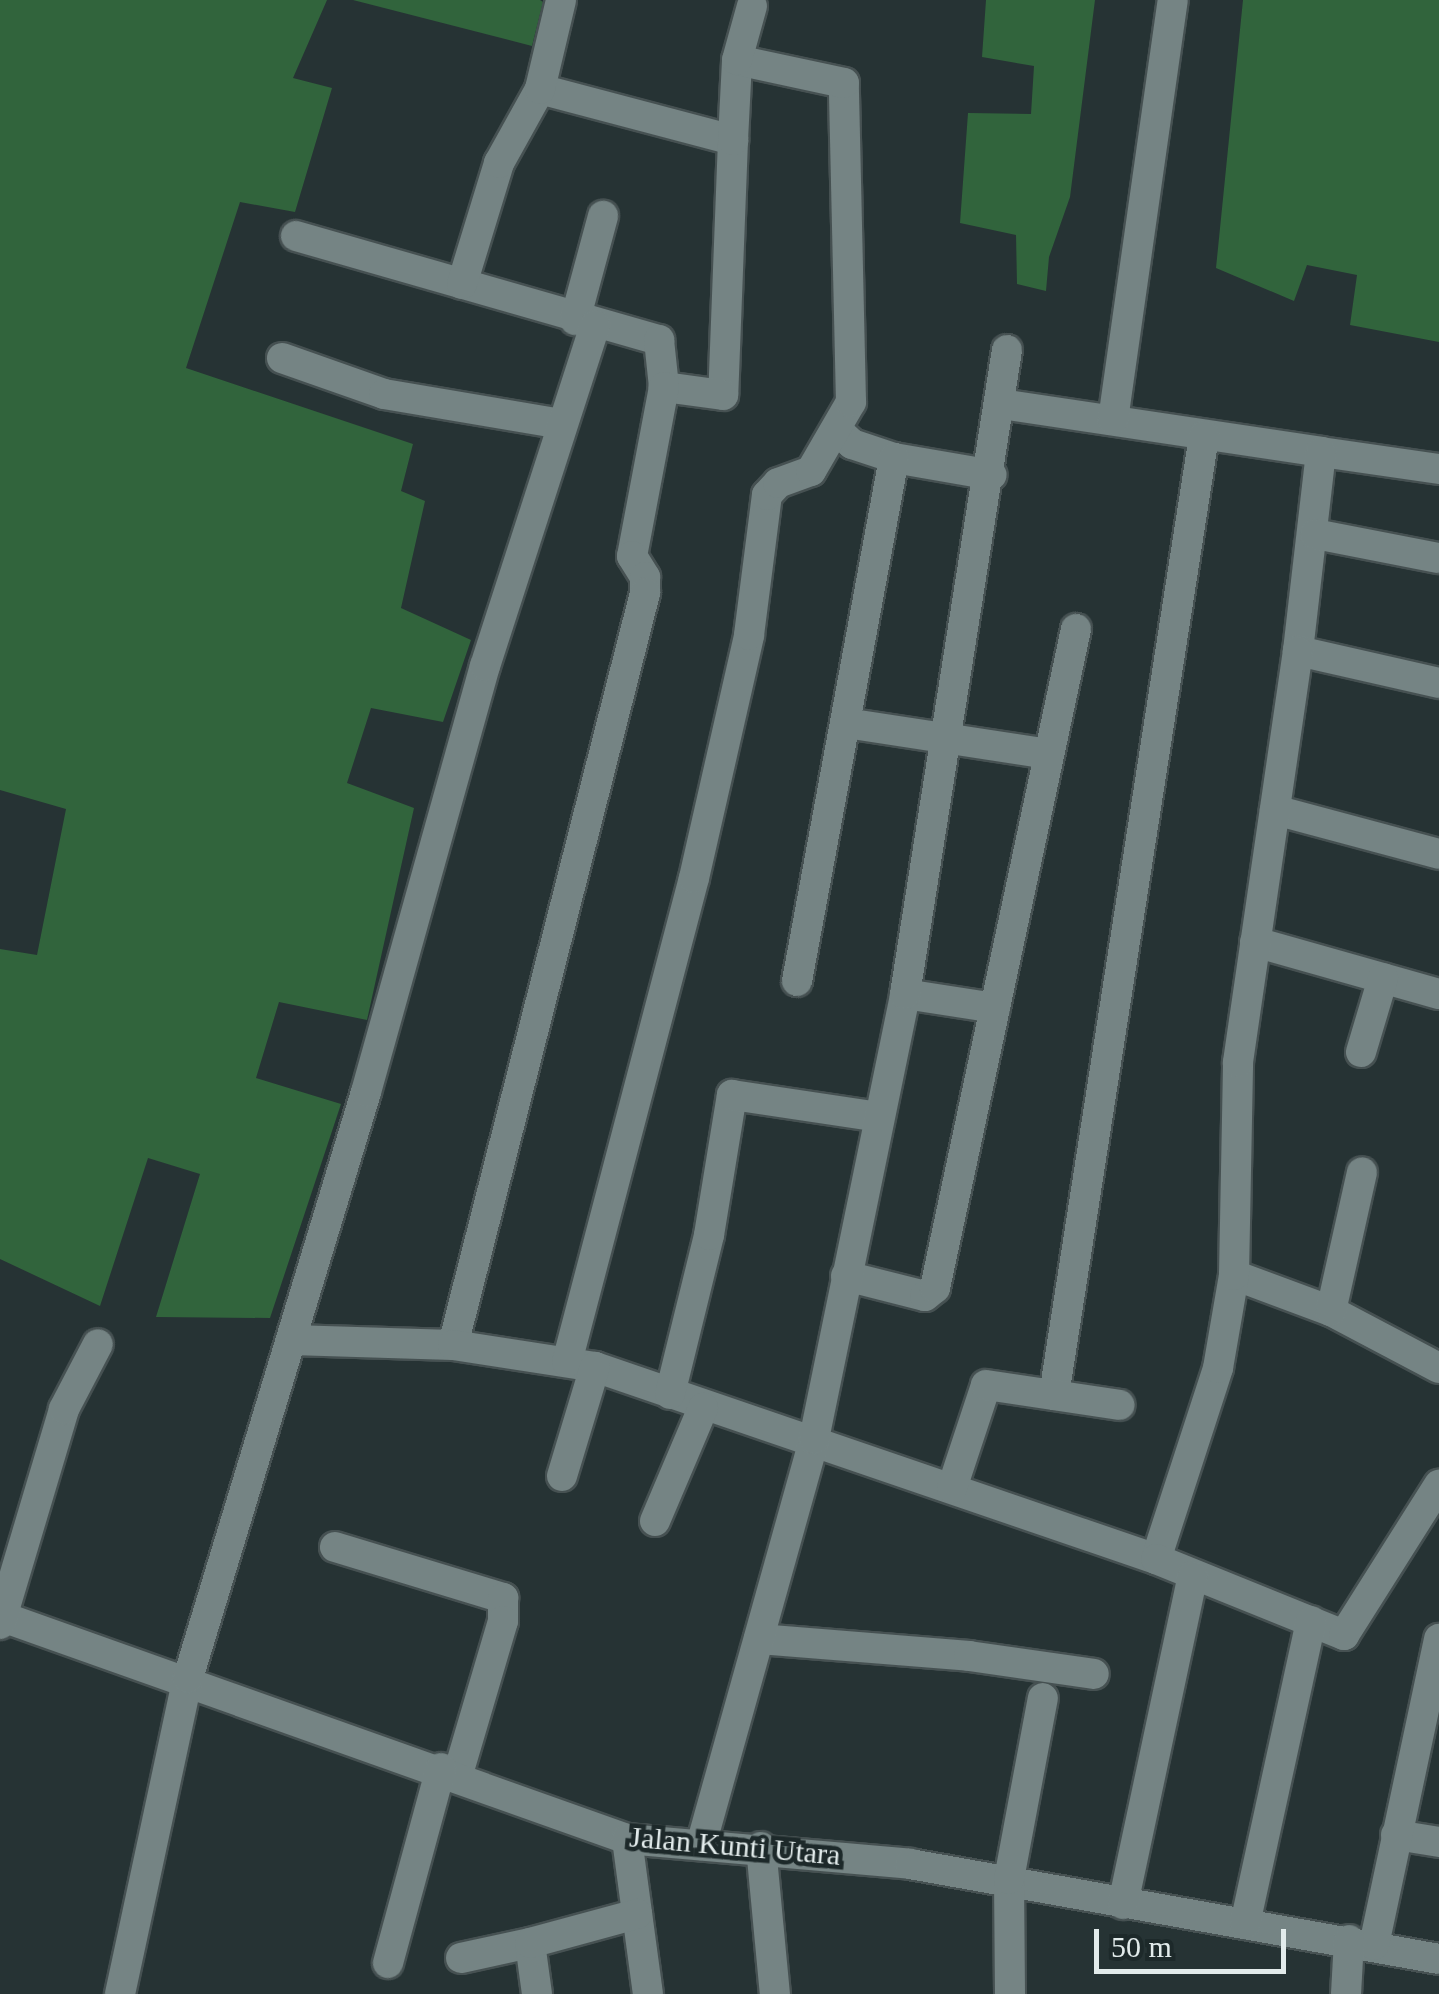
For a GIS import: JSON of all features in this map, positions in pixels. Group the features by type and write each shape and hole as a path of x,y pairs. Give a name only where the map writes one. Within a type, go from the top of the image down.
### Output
{"street":[{"path":"462,284 499,162 540,88 561,0"},
{"path":"1113,420 1173,0"},
{"path":"664,387 723,394 737,60 752,6"},
{"path":"562,1476 581,1364 749,635 767,495 778,482 808,474 851,402 844,84 737,60"},
{"path":"540,88 732,140"},
{"path":"120,1994 188,1678 292,1340 440,815 561,424 585,322 602,216"},
{"path":"296,236 585,322 659,340 664,387 632,556 645,577 645,592 453,1345"},
{"path":"701,1845 814,1440 905,994 992,475 1007,350"},
{"path":"282,358 384,394 561,424"},
{"path":"1002,404 1439,469"},
{"path":"836,429 852,444 894,458 992,475"},
{"path":"1054,1394 1204,436"},
{"path":"1156,1559 1218,1368 1234,1275 1234,1110 1315,534 1321,452"},
{"path":"796,981 894,458"},
{"path":"1315,534 1439,558"},
{"path":"846,1276 933,1292 1076,628"},
{"path":"1298,651 1439,683"},
{"path":"846,723 1048,754"},
{"path":"1274,810 1439,854"},
{"path":"1255,942 1439,994"},
{"path":"1362,1052 1382,978"},
{"path":"905,994 995,1008"},
{"path":"670,1394 709,1236 732,1095 879,1117"},
{"path":"1331,1311 1362,1172"},
{"path":"1234,1275 1331,1311 1439,1368"},
{"path":"292,1340 453,1345 581,1364 1156,1559 1338,1634 1350,1631 1439,1485"},
{"path":"1,1619 64,1409 98,1344"},
{"path":"952,1488 982,1388 996,1384 1120,1405"},
{"path":"655,1521 702,1408"},
{"path":"334,1547 503,1598 503,1621 388,1963"},
{"path":"1123,1904 1193,1576"},
{"name":"Jalan Kunti Utara","path":"1,1619 188,1678 627,1839 762,1846 1009,1879 1123,1904 1439,1959"},
{"path":"1246,1924 1310,1621"},
{"path":"759,1639 1094,1674"},
{"path":"1346,1994 1396,1835 1439,1639"},
{"path":"1010,1994 1009,1879 1042,1698"},
{"path":"1396,1835 1439,1842"},
{"path":"627,1839 648,1994"},
{"path":"762,1846 774,1994"},
{"path":"461,1958 530,1944 637,1914"},
{"path":"530,1944 536,1994"}],"green space":[{"path":"0,0 327,0 293,78 332,88 295,212 240,202 186,368 413,444 401,491 425,501 401,608 471,640 443,722 371,708 347,783 414,808 367,1020 279,1002 256,1078 341,1104 270,1318 156,1317 200,1174 148,1158 100,1306 0,1259 0,949 37,955 66,809 0,790"},
{"path":"353,0 540,0 543,2 532,46"},
{"path":"986,0 1095,0 1070,197 1049,257 1046,291 1017,284 1016,235 960,223 968,113 1031,114 1034,66 982,57"},
{"path":"1243,0 1439,0 1439,342 1350,325 1357,275 1307,265 1294,301 1216,268"}]}
